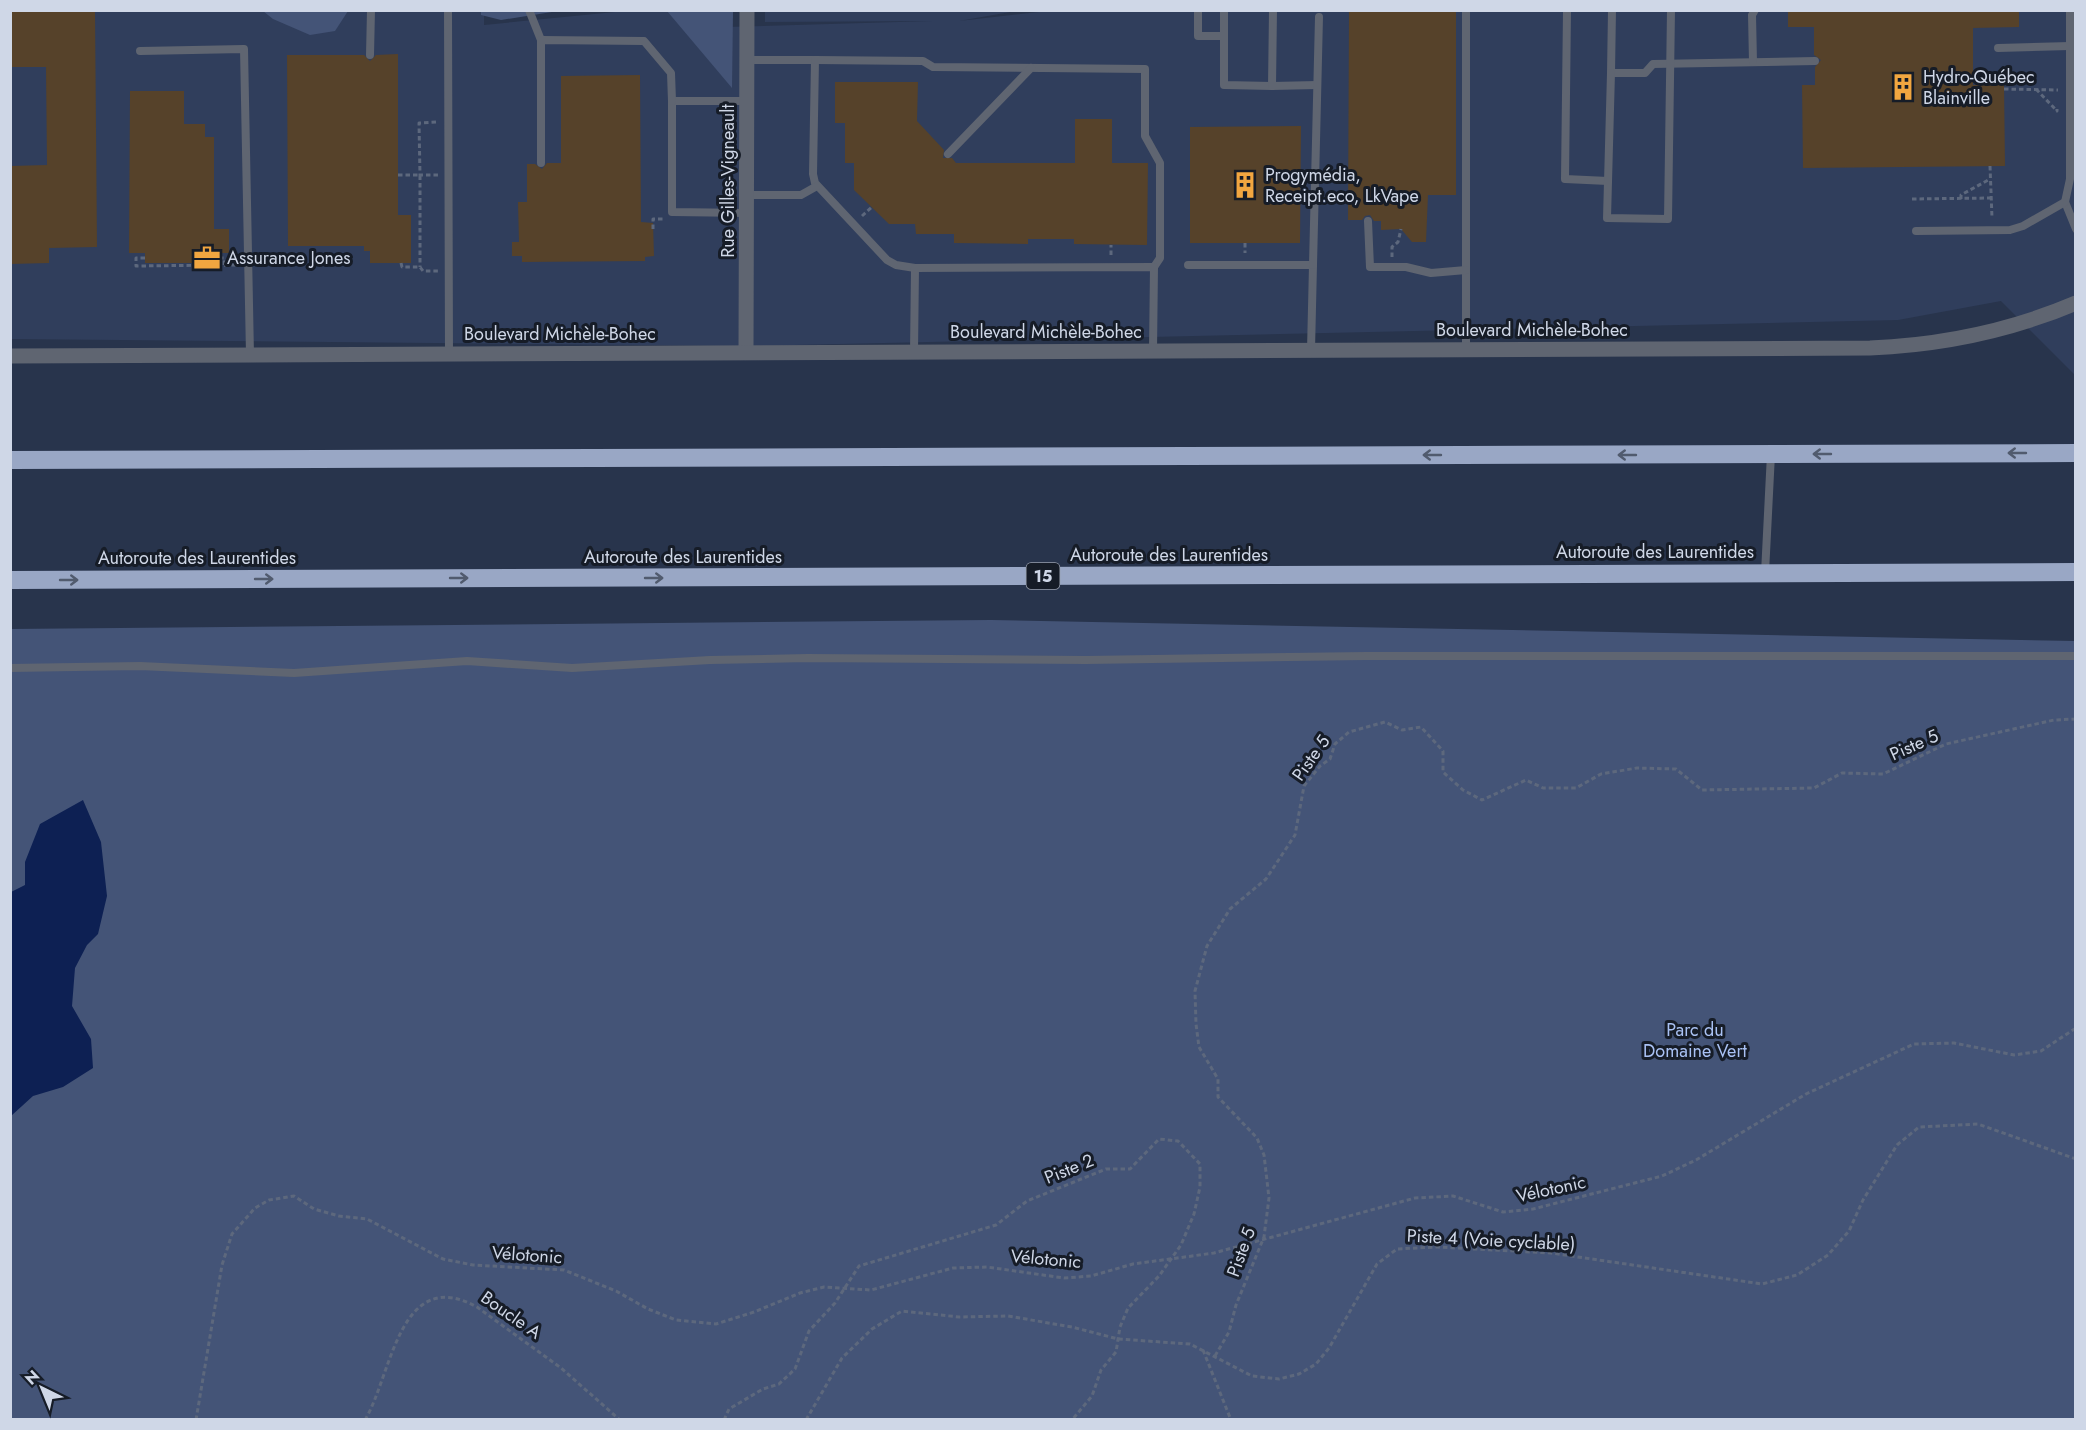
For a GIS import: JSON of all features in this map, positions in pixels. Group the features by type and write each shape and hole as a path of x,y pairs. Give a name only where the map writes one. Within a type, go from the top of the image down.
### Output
{"highway":[{"path":"10,460 2076,453"},
{"name":"Autoroute des Laurentides","path":"10,580 2076,572"}],"street":[{"name":"Rue Gilles-Vigneault","path":"746,352 747,10"},
{"name":"Boulevard Michèle-Bohec","path":"10,356 1895,347 1934,343 1983,333 2076,303"}],"lane":[{"path":"370,55 371,10"},
{"path":"448,10 449,354"},
{"path":"529,10 541,40 541,164"},
{"path":"1198,10 1198,36 1224,36"},
{"path":"1224,10 1224,85 1317,85"},
{"path":"1272,86 1274,10"},
{"path":"1466,10 1466,349"},
{"path":"1567,10 1565,179 1608,181"},
{"path":"1612,10 1607,218 1668,219 1671,10"},
{"path":"1753,62 1752,15 1755,10"},
{"path":"1916,231 2010,230 2023,226 2065,201 2073,178 2073,64 2070,46 2070,10"},
{"path":"1311,350 1319,17"},
{"path":"541,40 644,41 671,73 672,212 748,213"},
{"path":"1998,48 2070,46"},
{"path":"140,51 244,49 250,355"},
{"path":"748,60 923,61 933,67 1145,69 1145,136 1160,163 1160,258 1154,267 1153,351"},
{"path":"815,60 813,174 817,186 887,260 896,265 915,268 1154,267"},
{"path":"1611,72 1645,73 1653,64 1815,61"},
{"path":"948,154 1031,68"},
{"path":"672,101 747,101"},
{"path":"748,195 801,195 817,186"},
{"path":"2065,201 2076,229"},
{"path":"1368,220 1370,267 1406,267 1431,273 1466,270"},
{"path":"1188,265 1313,266"},
{"path":"914,352 915,268"},
{"path":"1765,573 1770,454"},
{"path":"10,668 140,666 294,673 467,661 572,668 710,660 808,658 1086,660 1366,656 2076,656"}],"path":[{"path":"2004,89 2036,89 2058,89 2057,111 2036,89"},
{"path":"448,122 419,123 420,267 423,271 449,271"},
{"path":"1990,166 1992,220"},
{"path":"398,175 449,174"},
{"path":"1961,199 1961,195 1991,178"},
{"path":"1912,199 1991,198"},
{"path":"864,215 872,207"},
{"path":"653,229 653,219 663,219"},
{"path":"1392,247 1398,243 1401,229"},
{"path":"1245,243 1245,256"},
{"path":"1111,245 1111,256"},
{"path":"145,258 135,258 136,266 224,265 224,258 215,258"},
{"path":"401,263 402,267 420,267"},
{"name":"Piste 5","path":"1215,1356 1229,1332 1236,1305 1262,1241 1269,1198 1264,1155 1257,1138 1218,1097 1218,1078 1199,1047 1195,991 1207,946 1230,909 1266,879 1295,835 1304,786 1320,766 1329,759 1335,744 1349,732 1385,722 1402,730 1421,727 1443,751 1443,772 1463,790 1482,800 1526,780 1543,788 1576,788 1601,774 1637,768 1676,770 1702,790 1814,788 1842,773 1883,774 1946,744 2054,720 2076,719"},
{"name":"Vélotonic","path":"196,1419 222,1265 232,1234 255,1208 269,1200 294,1196 314,1209 339,1216 367,1219 443,1259 473,1265 564,1270 616,1291 648,1309 676,1320 716,1324 800,1293 824,1287 871,1290 953,1268 987,1267 1064,1278 1091,1276 1133,1264 1214,1253 1415,1198 1453,1196 1503,1212 1533,1209 1662,1176 1696,1160 1806,1094 1914,1044 1954,1042 2014,1055 2041,1051 2076,1028"},
{"name":"Piste 4 (Voie cyclable)","path":"806,1419 842,1358 872,1329 902,1311 959,1317 1008,1316 1072,1327 1118,1339 1190,1344 1252,1376 1279,1378 1308,1369 1316,1364 1329,1348 1377,1264 1397,1249 1437,1247 1551,1253 1762,1284 1797,1275 1828,1255 1849,1231 1863,1200 1897,1145 1919,1127 1978,1124 2076,1159"},
{"name":"Piste 2","path":"724,1419 729,1409 763,1389 779,1384 795,1369 809,1331 859,1266 996,1226 1027,1201 1106,1169 1130,1169 1159,1139 1178,1141 1200,1164 1200,1187 1194,1214 1181,1245 1159,1276 1128,1308 1116,1352 1101,1370 1092,1396 1072,1419"},
{"name":"Boucle A","path":"365,1419 377,1401 392,1350 407,1319 426,1302 444,1296 463,1299 477,1307 561,1368 620,1419"},
{"path":"1203,1350 1231,1419"}],"shaded area":[{"path":"484,10 484,25 625,11 690,10 726,27 932,21 765,22 765,10 1016,11 959,21 1048,11 1023,10 2075,11 2075,375 2001,301 1898,320 747,346 11,339 11,11"},
{"path":"83,800 101,842 107,896 98,934 87,945 75,968 72,1006 91,1039 93,1068 63,1087 33,1096 11,1116 11,892 25,885 25,862 40,824"}],"green space":[{"path":"263,11 348,11 335,31 310,35 273,19"},
{"path":"481,11 558,11 501,20 481,15"},
{"path":"667,11 733,11 732,88"},
{"name":"Parc du Domaine Vert","path":"991,620 2075,641 2075,1419 11,1419 10,629"}],"building":[{"path":"10,10 95,10 97,247 49,248 49,263 10,264 10,166 47,165 46,67 10,67"},
{"path":"1349,10 1456,10 1456,195 1428,195 1426,242 1412,242 1401,229 1381,230 1381,221 1374,221 1370,215 1365,216 1362,220 1348,220"},
{"name":"Hydro-Québec Blainville","path":"1788,10 2019,10 2019,27 1973,28 1973,85 2004,84 2005,166 1803,168 1802,85 1815,85 1815,67 1821,60 1814,55 1814,27 1788,27"},
{"path":"398,54 398,215 411,215 411,263 370,263 370,251 364,251 364,246 288,246 287,55 364,55 370,61 376,55"},
{"path":"640,75 641,222 653,223 654,256 645,257 645,261 522,262 522,256 512,256 512,242 519,242 518,202 527,202 527,164 535,164 542,169 547,163 561,163 561,76"},
{"path":"835,82 918,82 917,121 944,150 943,158 952,158 956,163 1075,163 1075,119 1112,119 1112,163 1148,163 1147,245 1074,244 1074,239 1028,239 1028,244 954,243 954,234 916,234 915,224 889,224 854,190 854,163 845,163 845,123 835,123"},
{"path":"130,91 184,91 184,124 205,124 205,137 214,137 214,229 229,229 229,253 215,253 215,263 145,263 145,253 129,253"},
{"name":"Progymédia, Receipt.eco, LkVape","path":"1301,126 1300,243 1190,243 1190,127"}],"place":[{"name":"Hydro-Québec Blainville","path":"1903,87"},
{"name":"Progymédia, Receipt.eco, LkVape","path":"1245,185"},
{"name":"Assurance Jones","path":"207,258"}]}
